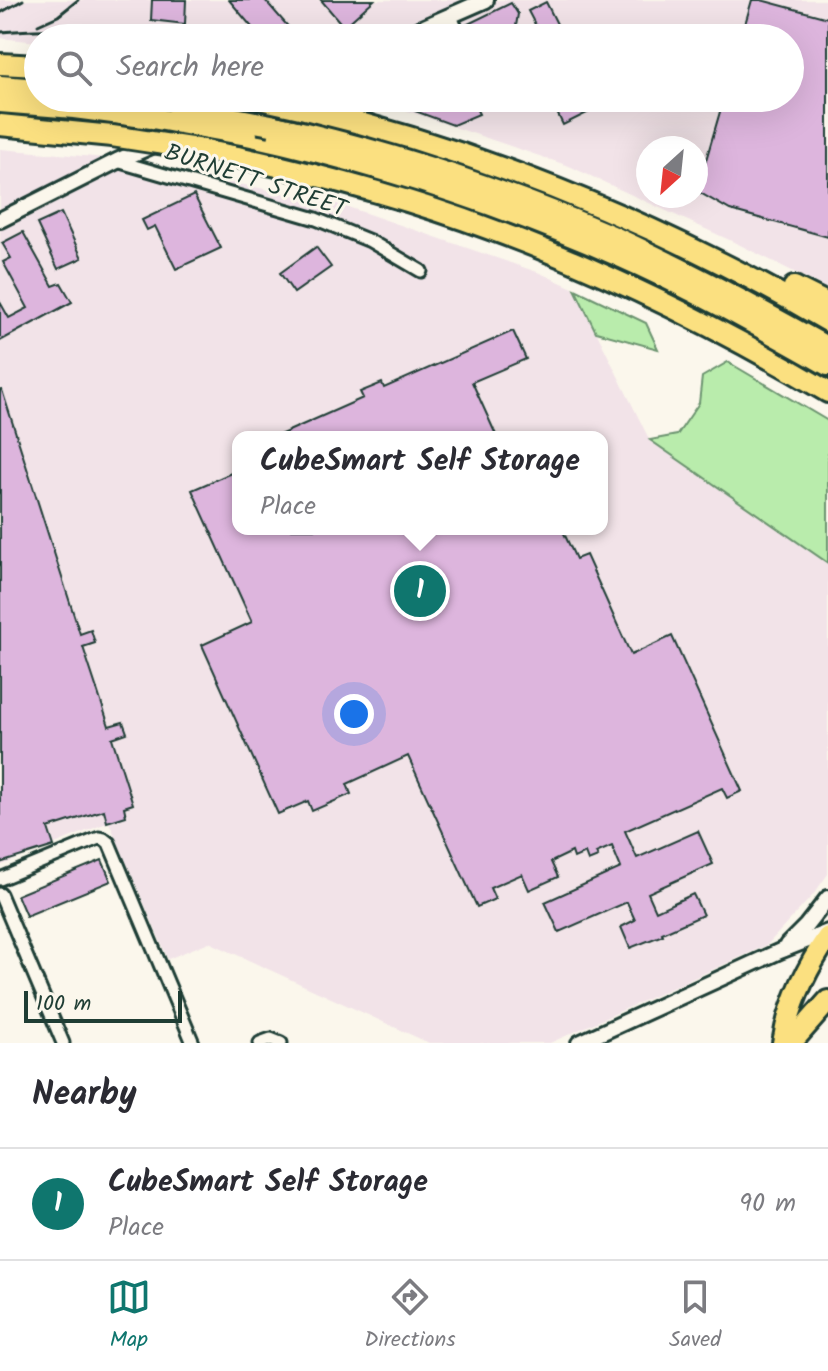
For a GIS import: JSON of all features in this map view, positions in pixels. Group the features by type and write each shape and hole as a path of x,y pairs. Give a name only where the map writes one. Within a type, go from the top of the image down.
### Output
{"highway":[{"path":"0,64 24,65"},
{"path":"0,86 24,88"},
{"path":"0,102 24,104"},
{"path":"105,112 247,135 320,152 497,206 618,256 746,319 828,365"},
{"path":"204,112 342,142 526,201 610,236 734,296 828,348"},
{"path":"316,112 444,147 601,207 726,265 828,321"},
{"path":"0,125 112,136 210,151 305,172 417,203 525,242 618,281 828,392"},
{"path":"726,265 768,274 828,304"},
{"path":"783,1043 797,993 828,934"},
{"path":"791,1043 828,1001"},
{"path":"807,1043 828,1013"}],"street":[{"path":"432,24 486,0"},
{"path":"451,16 454,24"},
{"path":"0,220 117,161 227,112"},
{"name":"BURNETT STREET","path":"117,161 316,219 370,241 421,271"},
{"path":"0,879 99,838 109,843 193,1043"},
{"path":"0,894 63,1043"},
{"path":"780,951 806,926 828,898"},
{"path":"579,1043 780,951 828,934"},
{"path":"260,1043 271,1039 281,1043"}],"shaded area":[{"path":"0,0 828,0 828,289 660,208 708,208 708,136 636,136 636,197 569,166 410,112 804,112 804,24 24,24 24,41 0,38"},
{"path":"0,149 118,159 342,205 540,273 575,289 650,441 828,563 828,874 767,945 550,1043 429,1043 209,942 168,959 109,822 0,866"}],"green space":[{"path":"575,289 646,323 658,349 596,332"},
{"path":"728,362 828,421 828,563 650,440 677,435 699,403 702,377"}],"building":[{"path":"152,0 186,0 185,24 151,20"},
{"path":"229,0 265,0 286,24 249,24"},
{"path":"321,0 374,0 347,24 341,24"},
{"path":"752,0 828,18 828,237 730,210 708,197 708,153 720,112 804,112 804,24 745,24"},
{"path":"546,2 557,24 535,24 528,11"},
{"path":"511,3 518,14 516,24 468,24"},
{"path":"418,112 479,114 453,125"},
{"path":"557,112 589,112 563,125"},
{"path":"194,195 221,248 176,269 155,226 147,230 142,220"},
{"path":"61,213 82,258 58,269 37,224"},
{"path":"23,232 53,286 61,283 72,302 0,341 0,302 9,318 28,308 3,262 11,258 2,243"},
{"path":"316,247 331,267 294,293 280,273"},
{"path":"513,331 526,359 472,382 494,431 289,431 363,398 360,392 382,383 384,388"},
{"path":"0,390 80,634 91,630 95,643 83,647 109,726 123,722 127,733 112,738 133,804 124,807 126,816 107,822 104,810 48,828 54,846 0,863"},
{"path":"232,473 232,535 565,535 576,559 586,555 631,655 672,636 742,791 727,798 722,788 625,831 637,858 698,831 713,864 648,893 656,911 693,894 703,915 630,948 621,927 635,920 627,902 559,932 545,902 621,868 612,846 596,853 598,857 588,861 585,853 574,858 572,852 551,862 558,877 529,890 522,874 490,888 495,899 477,907 408,756 347,784 351,794 312,811 308,801 278,814 202,645 252,622 192,490"},
{"path":"102,860 111,881 26,916 17,895"}],"railway":[{"path":"0,13 23,0"},
{"path":"40,24 58,16 78,0"},
{"path":"0,32 24,31"}],"place":[{"name":"CubeSmart Self Storage","path":"420,591"}]}
